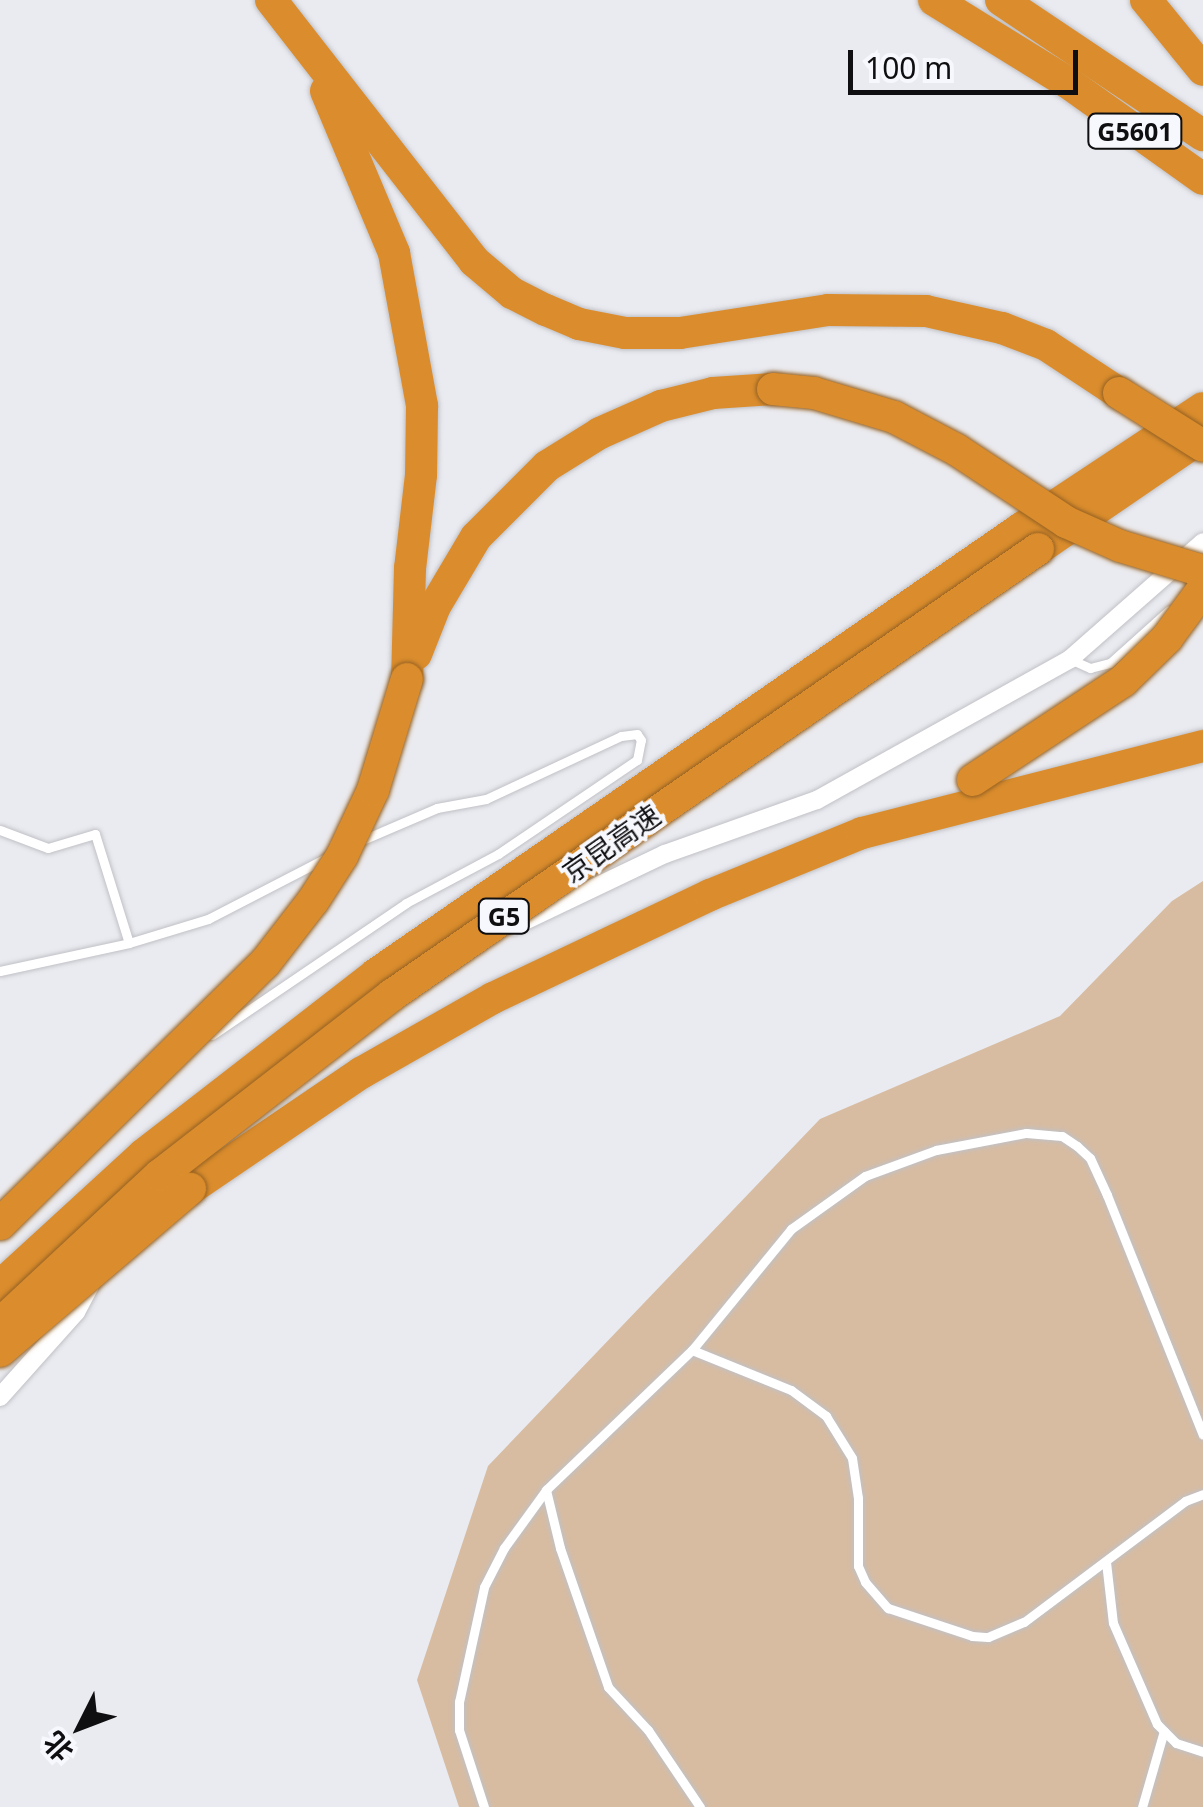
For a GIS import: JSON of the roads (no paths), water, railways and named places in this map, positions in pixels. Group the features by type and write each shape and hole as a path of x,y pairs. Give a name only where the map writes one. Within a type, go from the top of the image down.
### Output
{"highway":[{"path":"271,0 474,261 512,293 546,310 625,333 680,333 828,310 926,310 1002,328 1046,345 1203,446"},
{"name":"G5601","path":"934,0 1067,82 1203,179"},
{"name":"G5601","path":"1000,0 1203,135"},
{"path":"1146,0 1203,70"},
{"path":"296,34 373,195 394,253 409,325 422,406 421,474 410,568 407,679"},
{"path":"6,1226 265,963 313,901 342,856 373,790 407,679 435,606 476,537 547,466 600,433 661,406 713,393 773,389 814,393 894,418 957,450 1066,522 1120,546 1203,571"},
{"name":"京昆高速","path":"0,1324 160,1175 392,995 1029,539 1203,408"},
{"name":"京昆高速","path":"0,1286 143,1154 363,984 1029,539 1203,436"},
{"path":"0,1351 190,1189 345,1083 493,998 694,902 862,833 973,780 1123,681 1167,638 1203,589"},
{"path":"862,833 1203,746"}],"street":[{"path":"0,1398 76,1312 122,1225 310,1042 409,975 618,880 665,854 817,800 1070,658 1203,542"}],"lane":[{"path":"1070,658 1090,668 1110,663 1172,608 1203,611"},
{"path":"0,971 128,943 208,919 352,845 437,808 486,799 620,736 637,734 641,740 637,760 498,854 374,925 200,1044 150,1088 112,1098 96,1116 73,1164 6,1226"},
{"path":"0,830 48,848 95,834 128,943"},
{"path":"484,1807 459,1730 459,1702 489,1573 546,1490 692,1350 792,1229 841,1190 936,1150 1044,1133 1062,1136 1090,1158 1203,1435"},
{"path":"692,1350 792,1390 826,1416 852,1458 858,1566 876,1597 888,1608 988,1637 1024,1622 1185,1501 1203,1494"},
{"path":"546,1490 560,1548 608,1688 648,1730 700,1807"},
{"path":"1106,1562 1118,1635 1137,1683 1164,1731 1176,1743 1203,1752"},
{"path":"1142,1807 1164,1731"}]}
